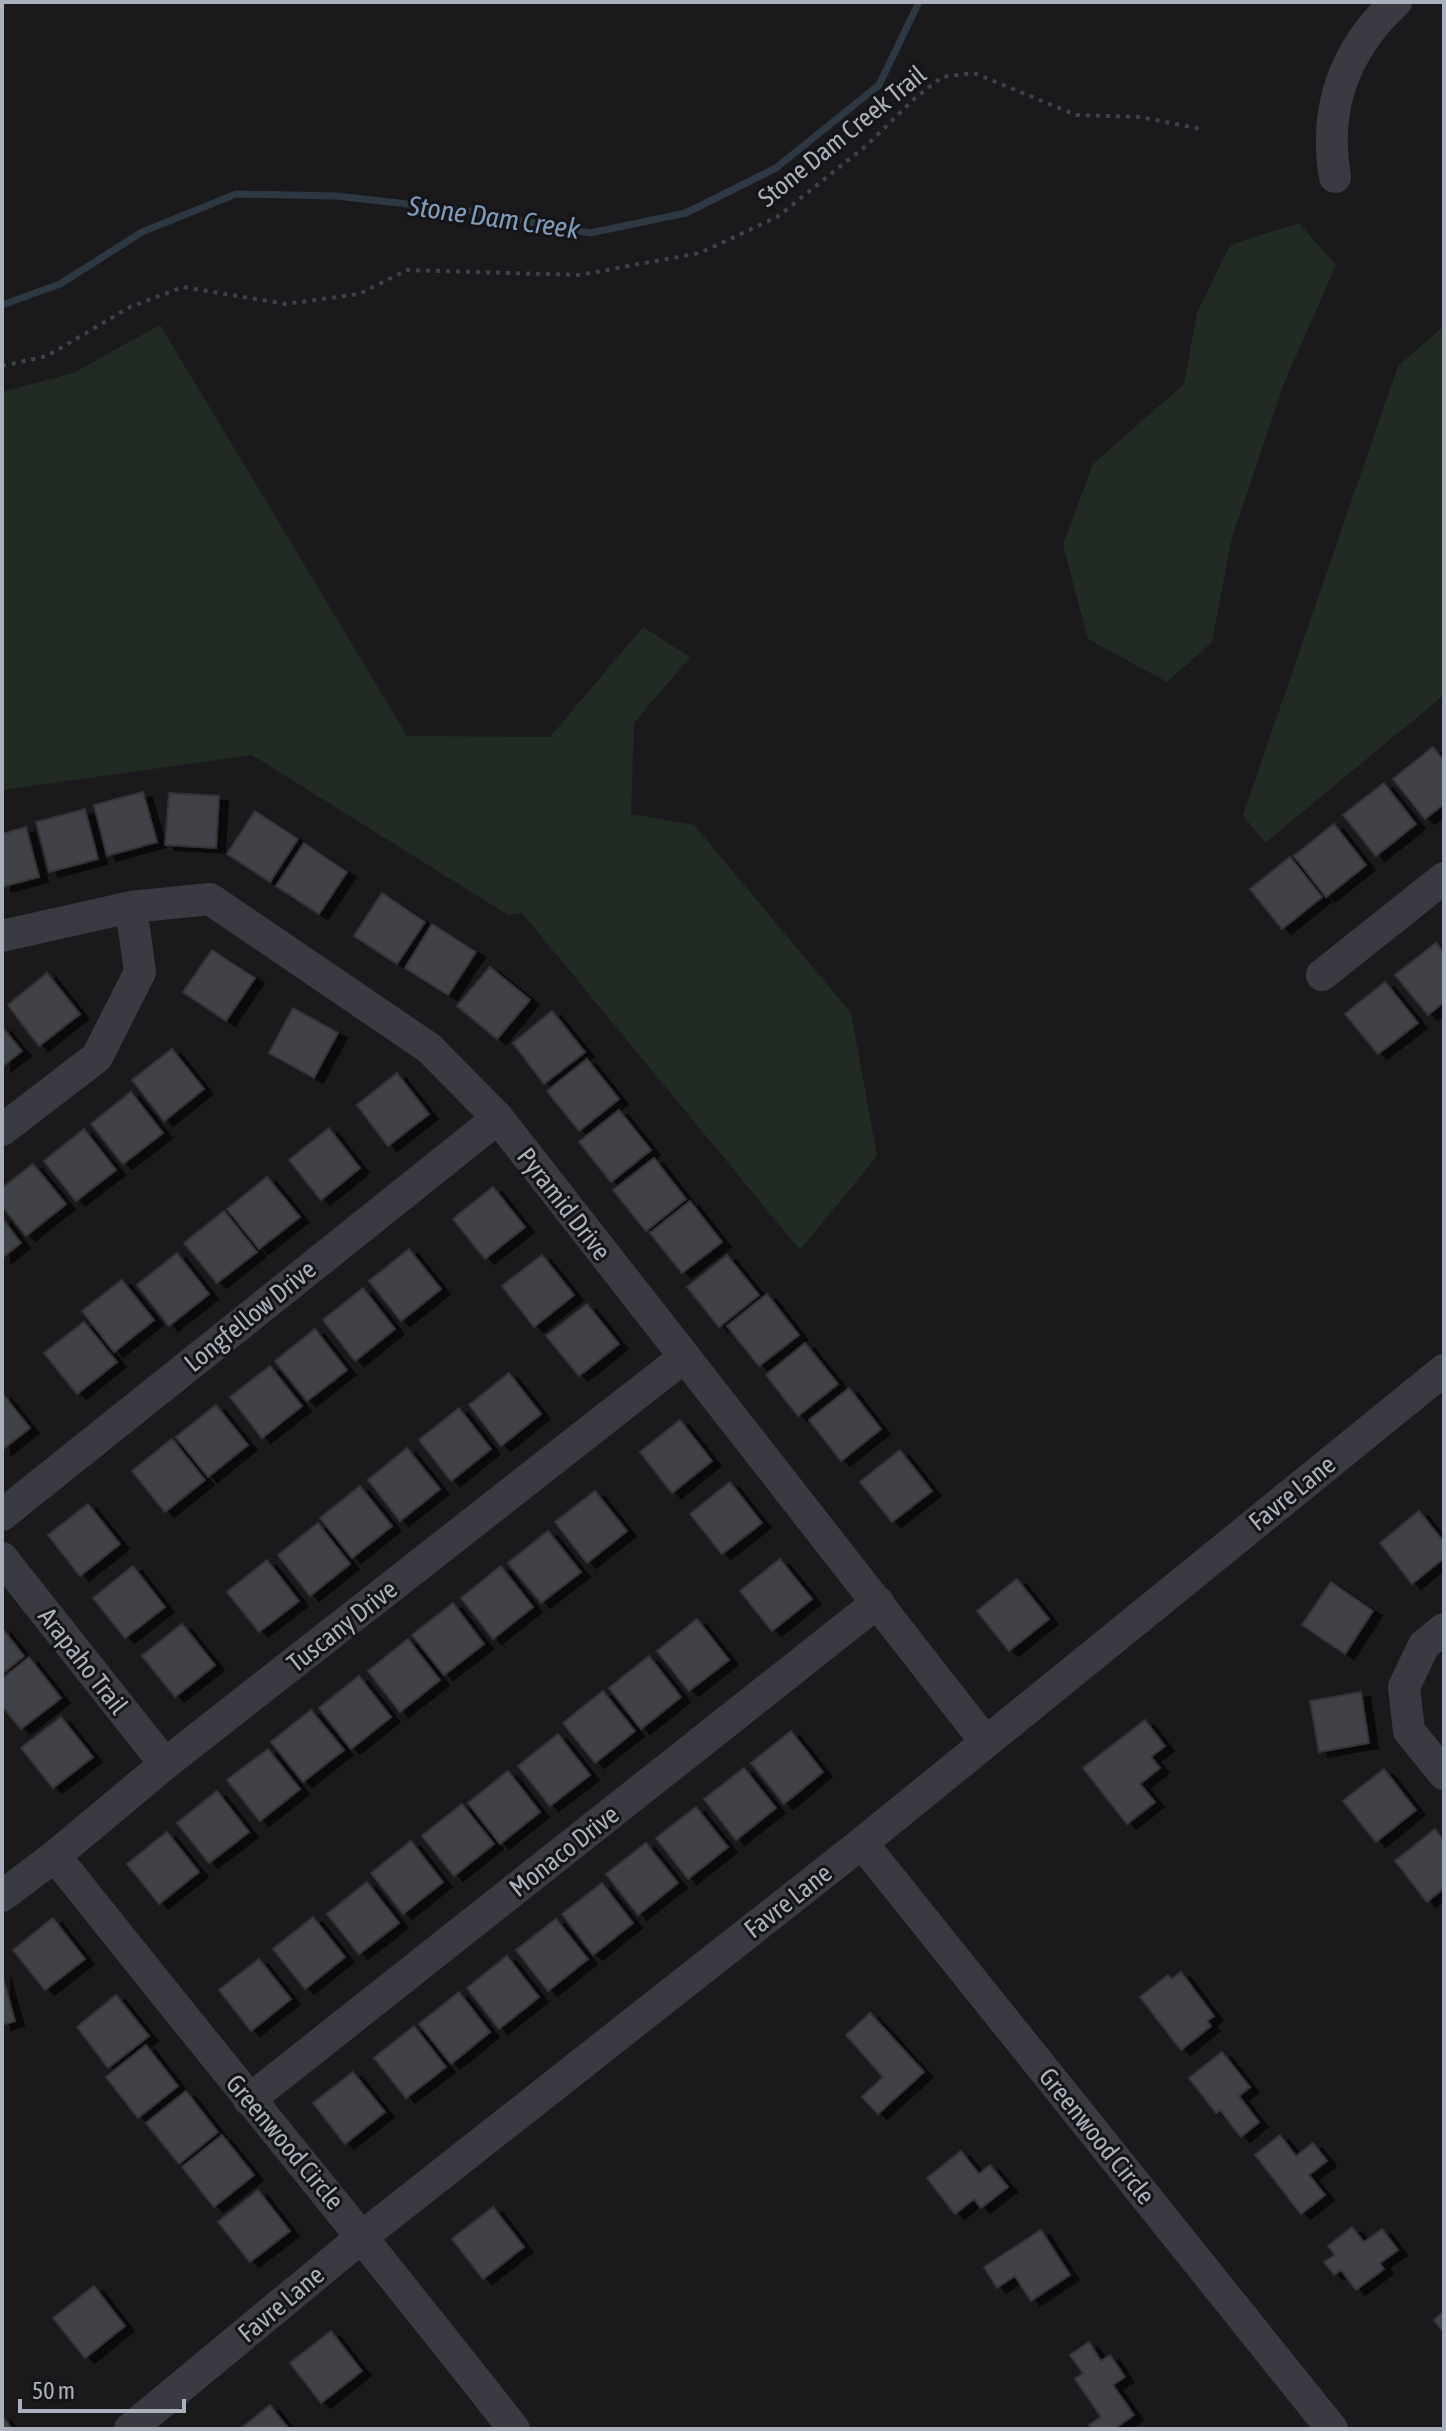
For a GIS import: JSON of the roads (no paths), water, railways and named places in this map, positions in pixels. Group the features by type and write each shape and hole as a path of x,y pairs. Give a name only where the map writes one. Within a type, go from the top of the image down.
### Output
{"street":[{"path":"1335,177 1330,147 1343,75 1361,40 1396,2"},
{"path":"1322,975 1444,878"},
{"name":"Pyramid Drive","path":"2,936 131,907 210,899 429,1048 498,1118 985,1741"},
{"path":"2,1130 97,1057 140,972 131,907"},
{"name":"Longfellow Drive","path":"2,1515 498,1118"},
{"name":"Tuscany Drive","path":"2,1896 165,1764 683,1358"},
{"name":"Favre Lane","path":"130,2429 363,2236 862,1843 1444,1370"},
{"name":"Arapaho Trail","path":"2,1558 165,1764"},
{"name":"Monaco Drive","path":"249,2100 878,1602"},
{"path":"1444,1629 1424,1645 1404,1687 1409,1731 1444,1774"},
{"name":"Greenwood Circle","path":"862,1843 1332,2429"},
{"name":"Greenwood Circle","path":"55,1856 249,2100 363,2236 514,2429"}],"waterway":[{"name":"Stone Dam Creek","path":"2,305 60,284 142,232 236,194 336,196 470,211 590,233 686,213 776,168 879,85 919,2"}]}
